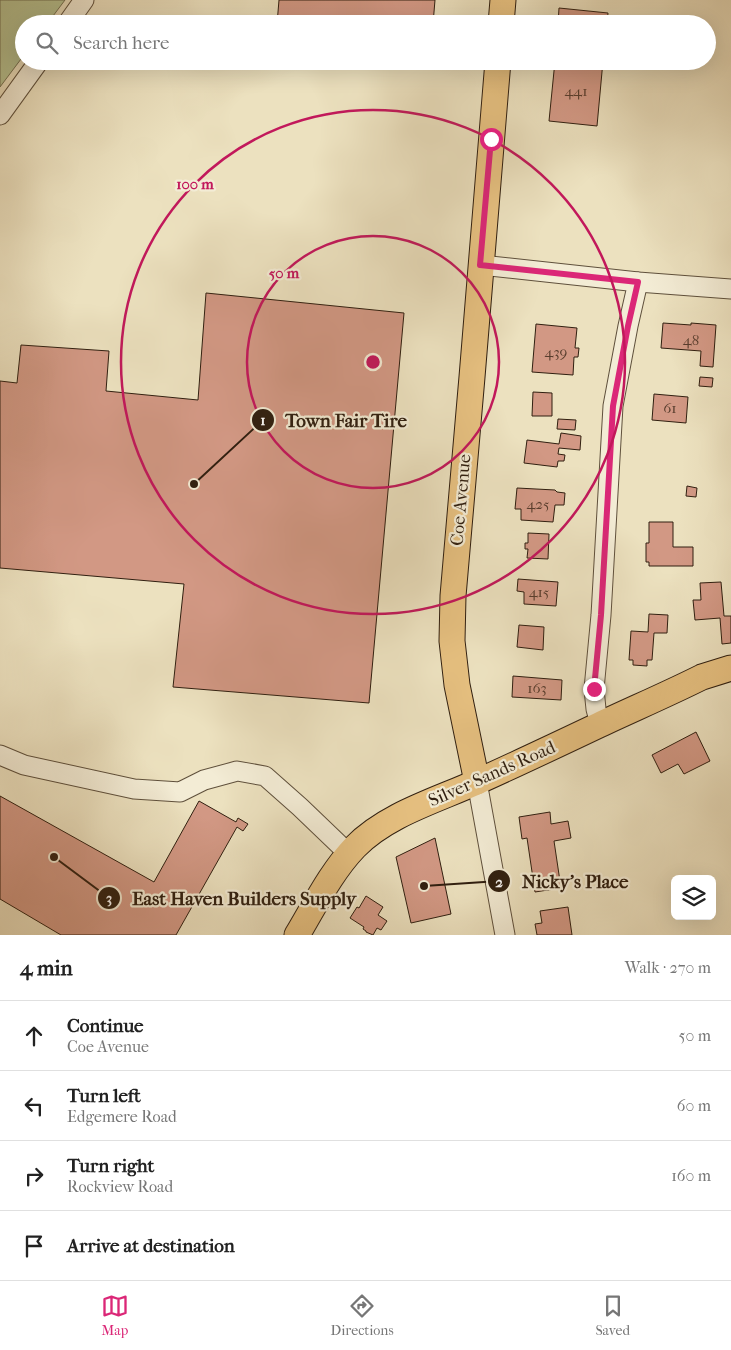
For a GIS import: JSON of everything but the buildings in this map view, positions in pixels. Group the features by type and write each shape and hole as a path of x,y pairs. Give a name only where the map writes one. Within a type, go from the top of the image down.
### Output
{"main road":[{"path":"502,15 503,0"},
{"name":"Coe Avenue","path":"477,782 458,685 452,641 453,596 497,70"},
{"name":"Silver Sands Road","path":"297,935 334,873 356,846 370,833 408,812 477,782 702,677 731,668"}],"street":[{"path":"73,15 84,0"},
{"path":"0,115 32,70"},
{"path":"480,265 638,282 731,289"},
{"path":"600,724 594,689 601,615 613,406 638,282"},
{"path":"0,755 24,765 134,789 180,792 204,780 237,771 265,776 349,854"},
{"name":"Coe Avenue","path":"477,782 505,935"}],"green space":[{"path":"0,0 65,0 54,15 15,15 15,67 0,87"}],"place":[{"name":"Town Fair Tire","path":"194,484"},
{"name":"East Haven Builders Supply","path":"54,857"},
{"name":"Nicky's Place","path":"424,886"}],"route":[{"path":"491,139 480,265 638,282 613,406 601,615 594,689"}]}
